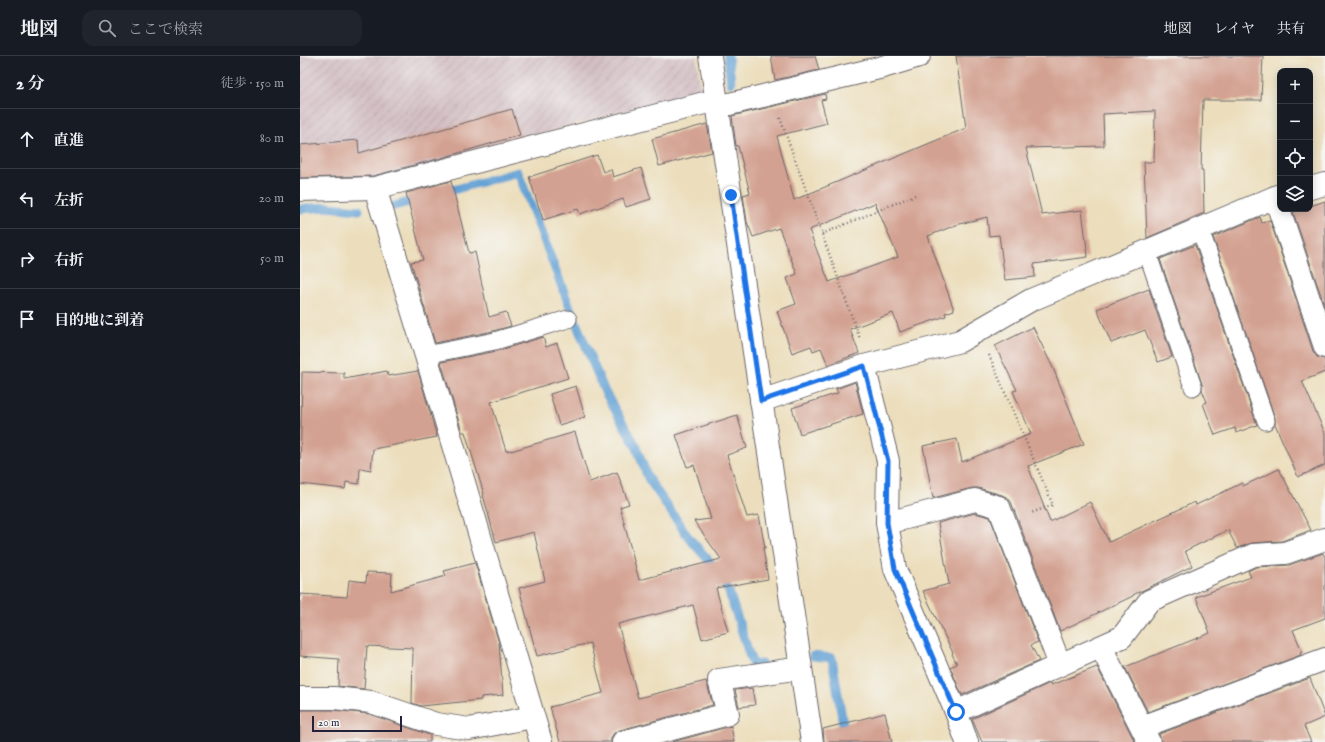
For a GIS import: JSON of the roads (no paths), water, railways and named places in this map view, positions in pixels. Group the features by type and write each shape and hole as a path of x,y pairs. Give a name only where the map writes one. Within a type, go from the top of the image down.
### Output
{"street":[{"path":"710,56 812,742"},
{"path":"300,190 375,188 717,103 771,93 919,56"},
{"path":"1313,187 1325,184"},
{"path":"375,188 534,717 540,742"},
{"path":"761,401 866,365 960,341 1031,300 1277,196"},
{"path":"1283,212 1325,347"},
{"path":"866,365 888,461 887,523 895,569 956,712 967,742"},
{"path":"887,523 976,500 998,506 1060,665"},
{"path":"956,712 1122,637 1149,601 1253,555 1285,553 1325,539"},
{"path":"1101,647 1145,735 1325,659"},
{"path":"623,742 728,714 719,680 801,668"},
{"path":"300,698 334,698 371,702 436,724 469,729 534,717"}],"lane":[{"path":"1200,230 1266,421"},
{"path":"1147,252 1193,387"},
{"path":"426,355 495,341 568,319"}],"waterway":[{"path":"728,56 731,83"},
{"path":"442,193 518,172 574,318 605,392 636,446 648,478 689,538 718,571 729,592 753,666 762,664"},
{"path":"394,206 420,199"},
{"path":"300,209 328,207 359,210"},
{"path":"813,656 832,658 846,742"}]}
